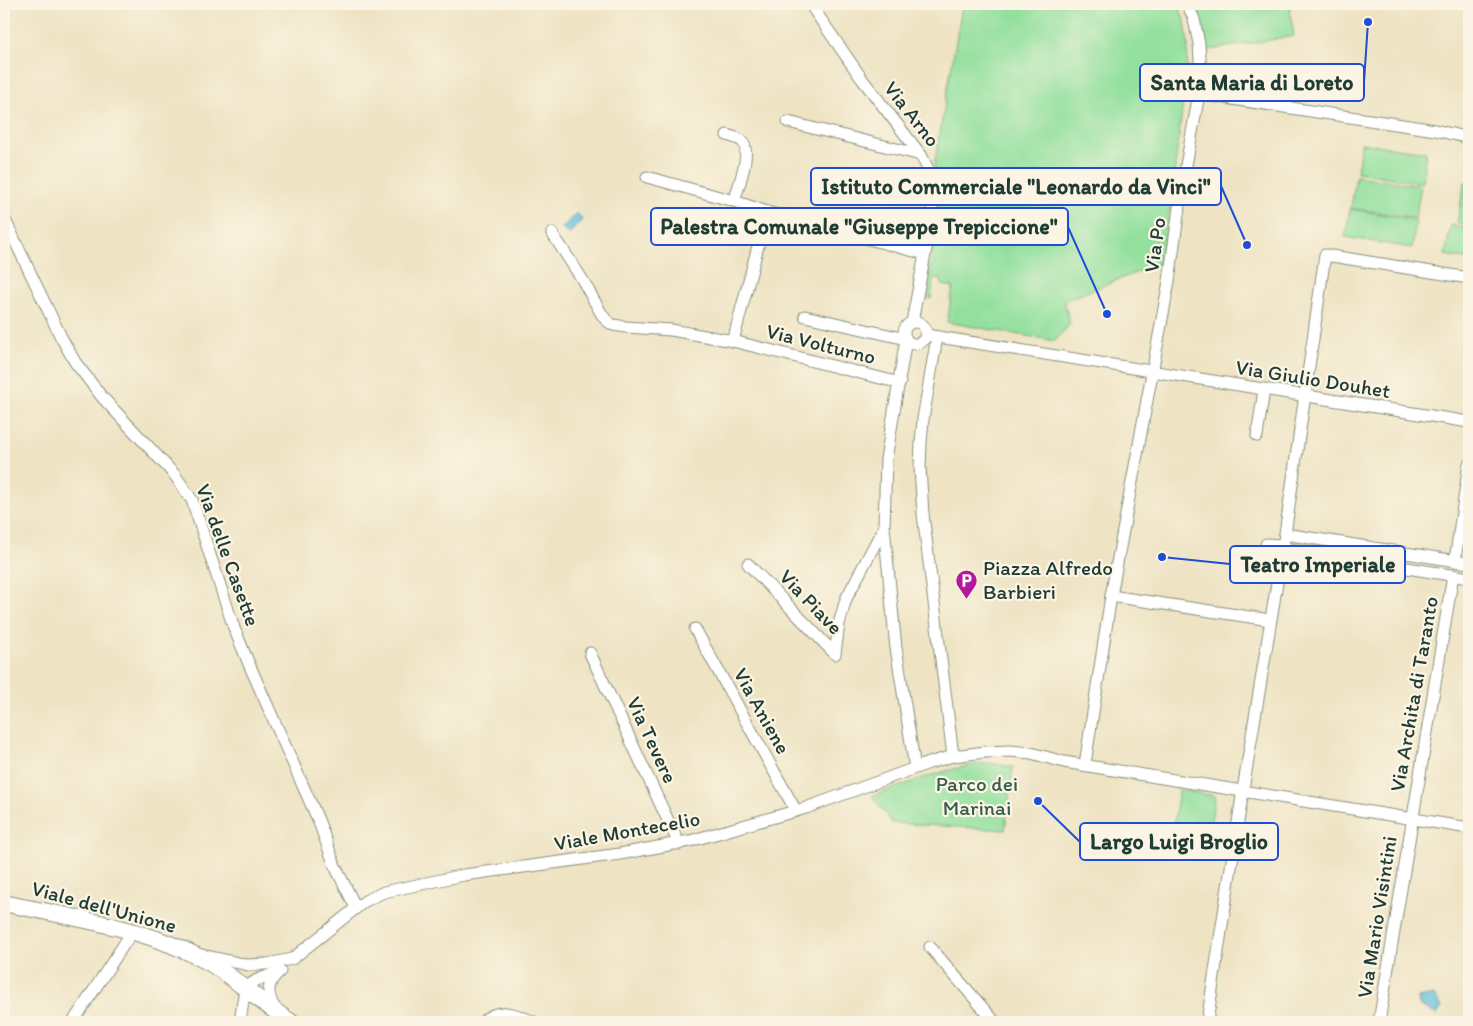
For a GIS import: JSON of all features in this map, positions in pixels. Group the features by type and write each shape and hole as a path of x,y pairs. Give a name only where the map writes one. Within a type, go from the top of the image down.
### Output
{"main road":[{"name":"Viale dell'Unione","path":"4,903 132,932 188,953 208,963 291,1022"}],"street":[{"name":"Via Arno","path":"810,4 866,85 921,154 931,175 933,191 930,223 912,322"},
{"name":"Via Po","path":"1085,764 1111,596 1168,281 1181,193 1199,94 1201,75 1199,44 1195,24 1187,4"},
{"path":"1199,94 1435,130 1469,138"},
{"path":"788,122 921,154"},
{"path":"727,136 740,140 746,149 746,158 734,201"},
{"path":"646,177 767,212 925,254"},
{"name":"Via Volturno","path":"733,341 767,212"},
{"name":"Via delle Casette","path":"4,218 60,337 75,362 102,397 174,474 192,500 234,628 316,813 335,866 356,908"},
{"name":"Via Volturno","path":"552,233 578,272 601,313 610,322 618,326 671,330 733,341 900,383"},
{"path":"1207,1022 1242,790 1284,542 1325,255 1469,278"},
{"path":"805,316 906,339 911,343 918,344 931,336"},
{"path":"915,768 896,648 884,527 886,459 900,383 906,339 904,331 912,322 922,325 931,336 920,467 923,514 953,756"},
{"name":"Via Giulio Douhet","path":"931,336 1469,422"},
{"path":"1257,436 1264,390"},
{"path":"1455,560 1469,464"},
{"name":"Via Piave","path":"748,564 835,654 839,624 846,598 884,527"},
{"path":"1284,542 1469,578"},
{"path":"1266,544 1284,542 1469,563"},
{"name":"Via Archita di Taranto","path":"1412,818 1453,575"},
{"path":"1111,596 1270,620"},
{"name":"Via Aniene","path":"695,629 796,811"},
{"name":"Via Tevere","path":"590,653 679,844"},
{"name":"Viale Montecelio","path":"188,953 242,964 279,966 292,959 356,908 384,892 440,879 679,844 796,811 953,756 985,752 1031,753 1064,762 1469,828"},
{"name":"Via Mario Visintini","path":"1379,1022 1412,818"},
{"path":"73,1022 132,932"},
{"path":"930,947 995,1022"},
{"path":"240,1022 239,984 249,971 279,966"},
{"path":"276,1012 270,1000 268,990 270,982 279,966"},
{"path":"482,1022 490,1016 504,1012 515,1014 534,1022"}],"green space":[{"path":"972,4 1177,4 1185,21 1188,44 1187,71 1161,263 1064,301 1070,324 1055,341 947,322 953,287 942,285 941,279 933,279 931,299 926,297 941,183 934,166 962,7 971,9"},
{"path":"1196,4 1289,4 1294,36 1204,51"},
{"path":"1361,143 1426,152 1422,183 1357,172"},
{"path":"1356,176 1421,186 1415,218 1351,208"},
{"path":"1465,182 1469,183 1469,225 1457,222"},
{"path":"1350,209 1416,220 1412,248 1345,237"},
{"path":"1451,225 1469,229 1469,260 1445,255"},
{"name":"Parco dei Marinai","path":"990,763 1013,767 1005,830 892,823 872,796 945,771"},
{"path":"1179,790 1215,796 1205,858 1169,853"}],"water":[{"path":"576,213 583,219 569,234 562,228"},
{"path":"1434,995 1442,1007 1437,1015 1419,1005 1418,998"}],"place":[{"name":"Santa Maria di Loreto","path":"1368,22"},
{"name":"Istituto Commerciale \"Leonardo da Vinci\"","path":"1247,245"},
{"name":"Palestra Comunale \"Giuseppe Trepiccione\"","path":"1107,314"},
{"name":"Teatro Imperiale","path":"1162,557"},
{"name":"Piazza Alfredo Barbieri","path":"967,599"},
{"name":"Largo Luigi Broglio","path":"1038,801"}]}
